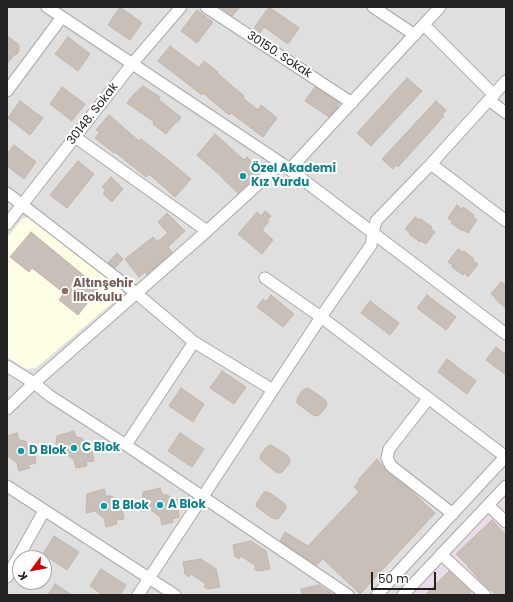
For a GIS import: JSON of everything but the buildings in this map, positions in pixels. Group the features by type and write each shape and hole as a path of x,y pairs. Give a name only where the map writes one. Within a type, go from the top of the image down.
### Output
{"street":[{"path":"47,7 286,166 506,334"},
{"name":"30148. Sokak","path":"7,224 132,64 181,7"},
{"name":"30150. Sokak","path":"206,7 352,103"},
{"path":"373,7 415,35"},
{"path":"7,409 34,383 207,231 286,166 352,103 440,7"},
{"path":"7,91 62,17"},
{"path":"424,25 506,113"},
{"path":"138,595 321,317 371,245 376,221 431,164 506,81"},
{"path":"75,137 207,231"},
{"path":"431,164 506,221"},
{"path":"7,193 136,293 194,342 273,390"},
{"path":"265,278 321,317 428,399 506,456 377,595"},
{"path":"126,445 194,342"},
{"path":"7,366 348,595"},
{"path":"428,399 389,449 387,458 391,466 453,514"},
{"path":"7,486 175,595"},
{"path":"402,595 506,486"},
{"path":"488,505 506,522"},
{"path":"7,577 44,511"},
{"path":"441,554 485,595"}],"shaded area":[{"path":"7,7 506,7 506,498 412,595 7,595"},
{"name":"Altınşehir İlkokulu","path":"29,217 122,288 123,294 36,368 26,369 7,357 7,238 22,219"},
{"path":"506,480 506,595 395,595"}],"place":[{"name":"Özel Akademi Kız Yurdu","path":"243,176"},
{"name":"Altınşehir İlkokulu","path":"65,291"},
{"name":"C Blok","path":"74,448"},
{"name":"D Blok","path":"21,451"},
{"name":"A Blok","path":"160,505"},
{"name":"B Blok","path":"104,506"}]}
